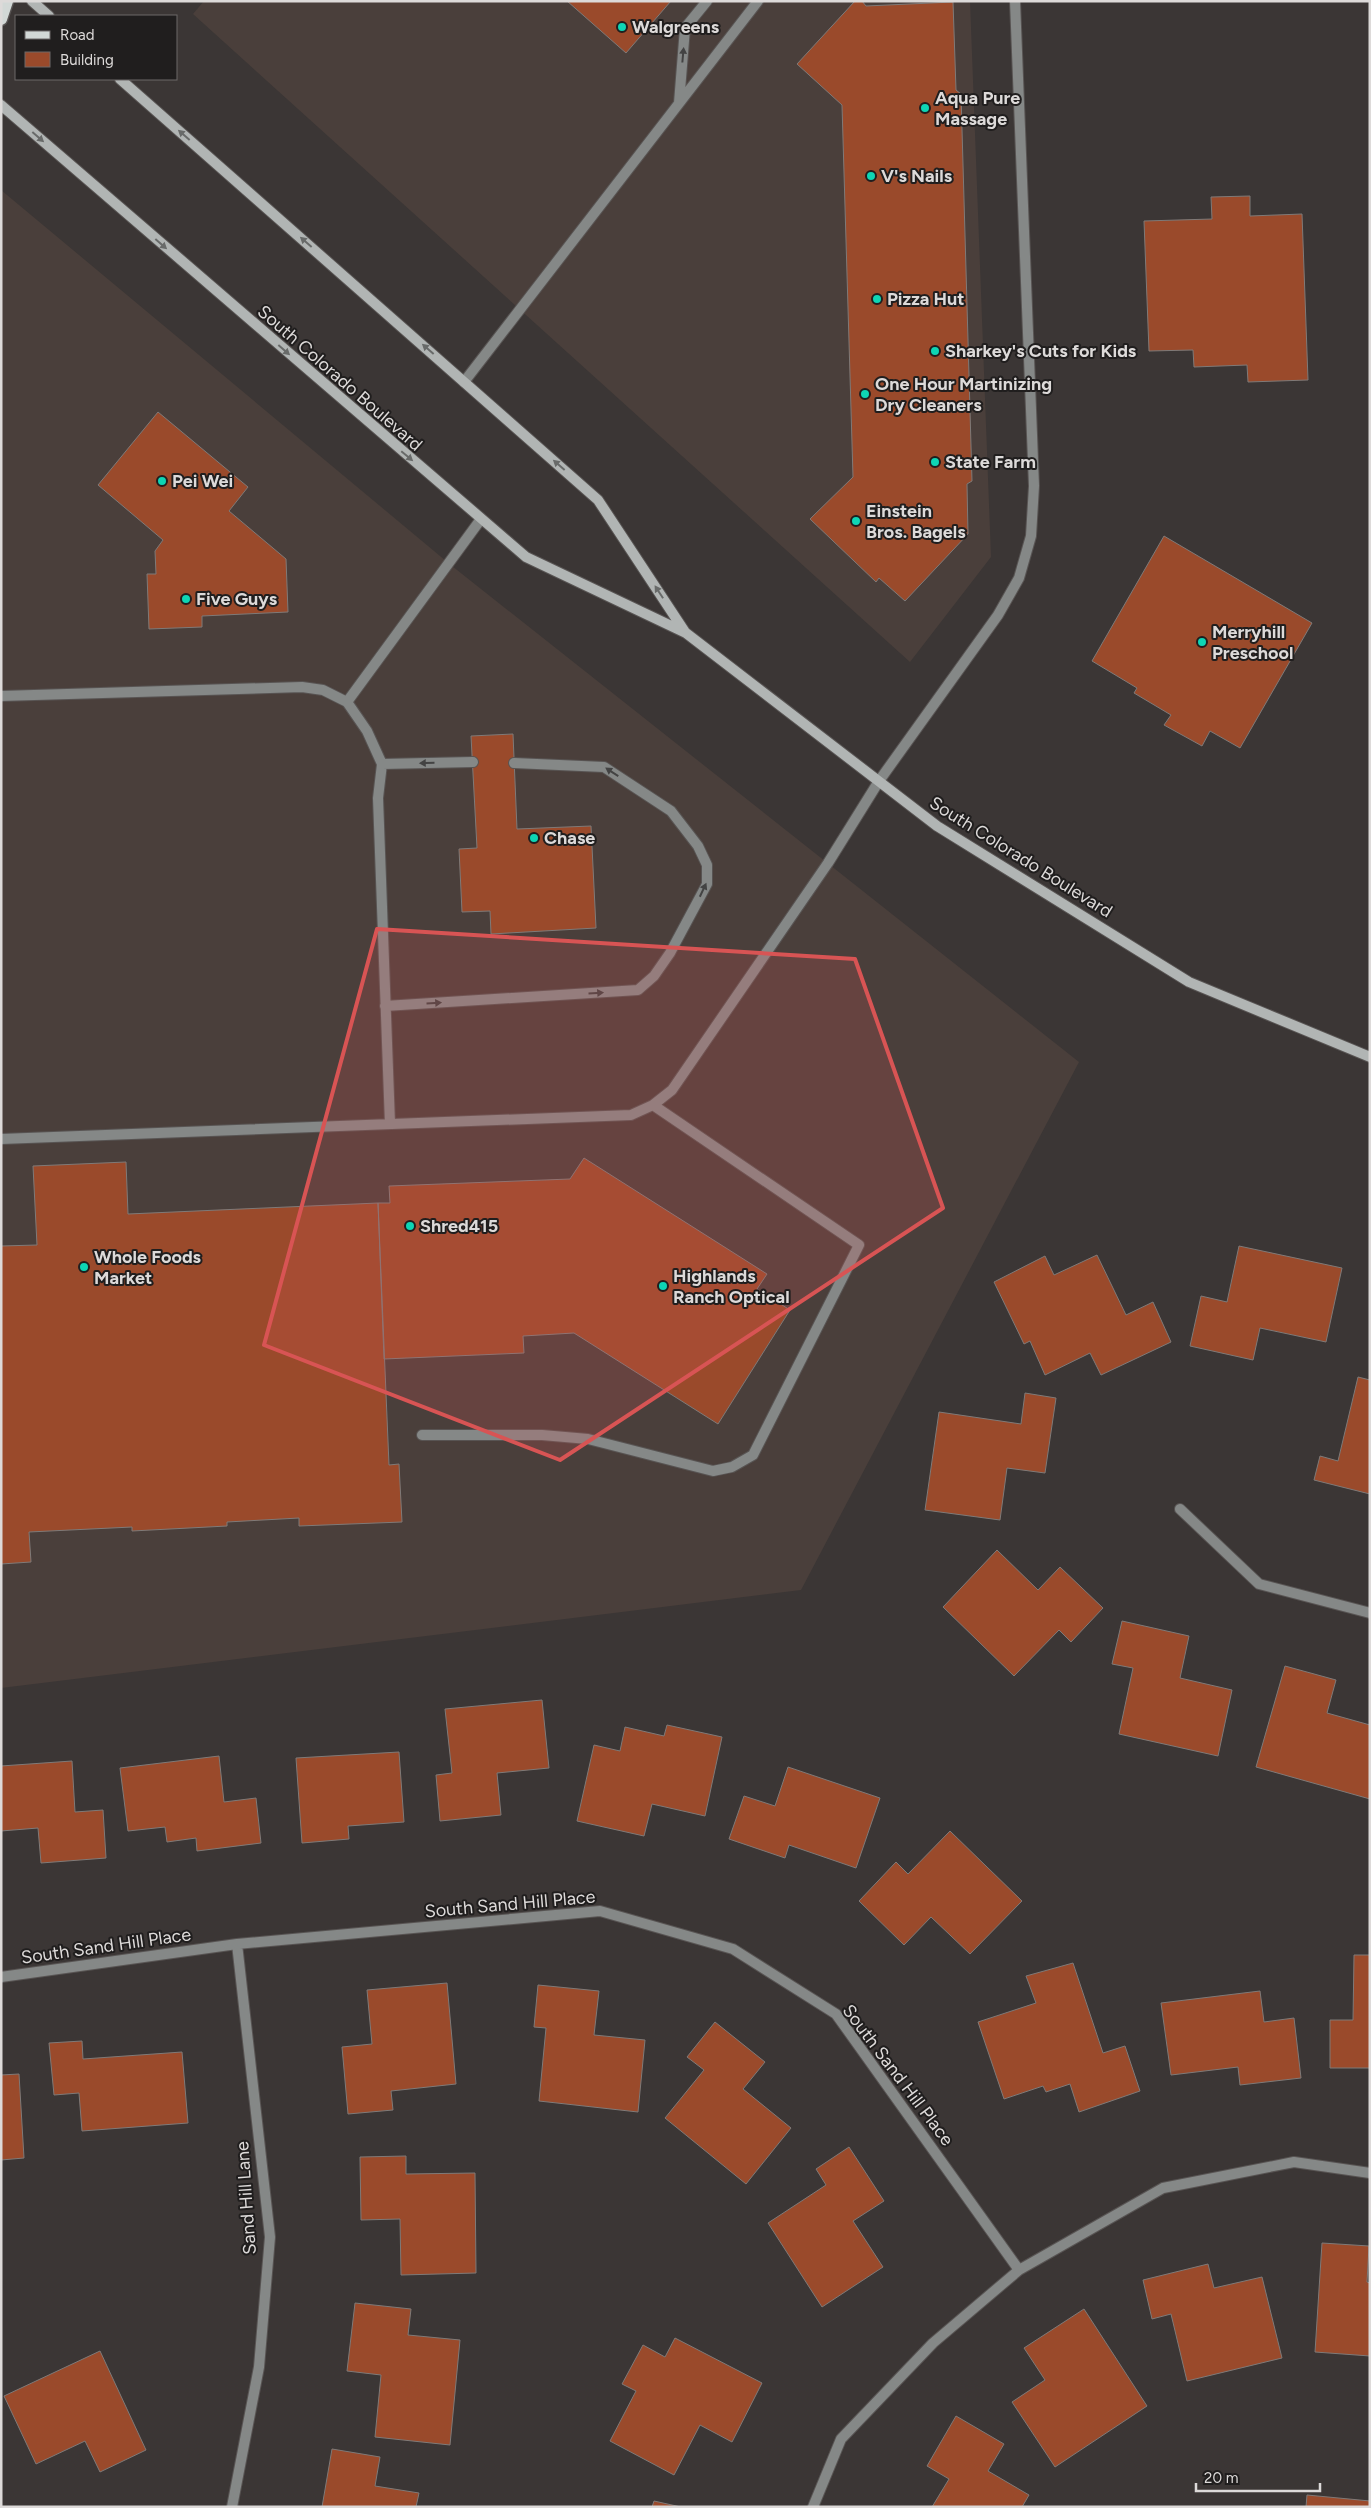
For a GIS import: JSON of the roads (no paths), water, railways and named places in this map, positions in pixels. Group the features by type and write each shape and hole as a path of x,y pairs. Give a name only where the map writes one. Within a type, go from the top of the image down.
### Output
{"main road":[{"path":"1,19 7,1"},
{"path":"32,1 48,15"},
{"name":"South Colorado Boulevard","path":"121,80 598,500 686,633"},
{"name":"South Colorado Boulevard","path":"1,105 526,558 686,633 936,826 1189,982 1370,1057"}],"street":[{"path":"678,104 685,28 707,1"},
{"path":"464,382 758,1"},
{"path":"1,1140 631,1115 654,1105 672,1090 828,863 879,782 998,615 1019,578 1031,536 1034,486 1015,1"},
{"path":"347,702 481,520"},
{"path":"1,696 302,687 323,690 347,702 367,731 382,764 378,798 390,1124"},
{"path":"382,764 473,762"},
{"path":"386,1006 638,990 654,976 670,953 698,902 706,884 706,865 698,846 671,811 604,767 514,763"},
{"path":"422,1435 542,1435 588,1439 713,1471 732,1467 753,1455 859,1245 654,1105"},
{"path":"1180,1509 1259,1584 1370,1613"},
{"name":"South Sand Hill Place","path":"1,1977 237,1944 600,1911 733,1949 836,2014 1019,2270"},
{"name":"Sand Hill Lane","path":"232,2507 259,2367 270,2237 237,1944"},
{"path":"813,2507 841,2439 933,2342 1019,2270 1163,2188 1294,2162 1370,2173"}],"place":[{"name":"Walgreens","path":"622,27"},
{"name":"Aqua Pure Massage","path":"925,108"},
{"name":"V's Nails","path":"871,176"},
{"name":"Pizza Hut","path":"877,299"},
{"name":"Sharkey's Cuts for Kids","path":"935,351"},
{"name":"One Hour Martinizing Dry Cleaners","path":"865,394"},
{"name":"State Farm","path":"935,462"},
{"name":"Pei Wei","path":"162,481"},
{"name":"Einstein Bros. Bagels","path":"856,521"},
{"name":"Five Guys","path":"186,599"},
{"name":"Merryhill Preschool","path":"1202,642"},
{"name":"Chase","path":"534,838"},
{"name":"Shred415","path":"410,1226"},
{"name":"Whole Foods Market","path":"84,1267"},
{"name":"Highlands Ranch Optical","path":"663,1286"}]}
